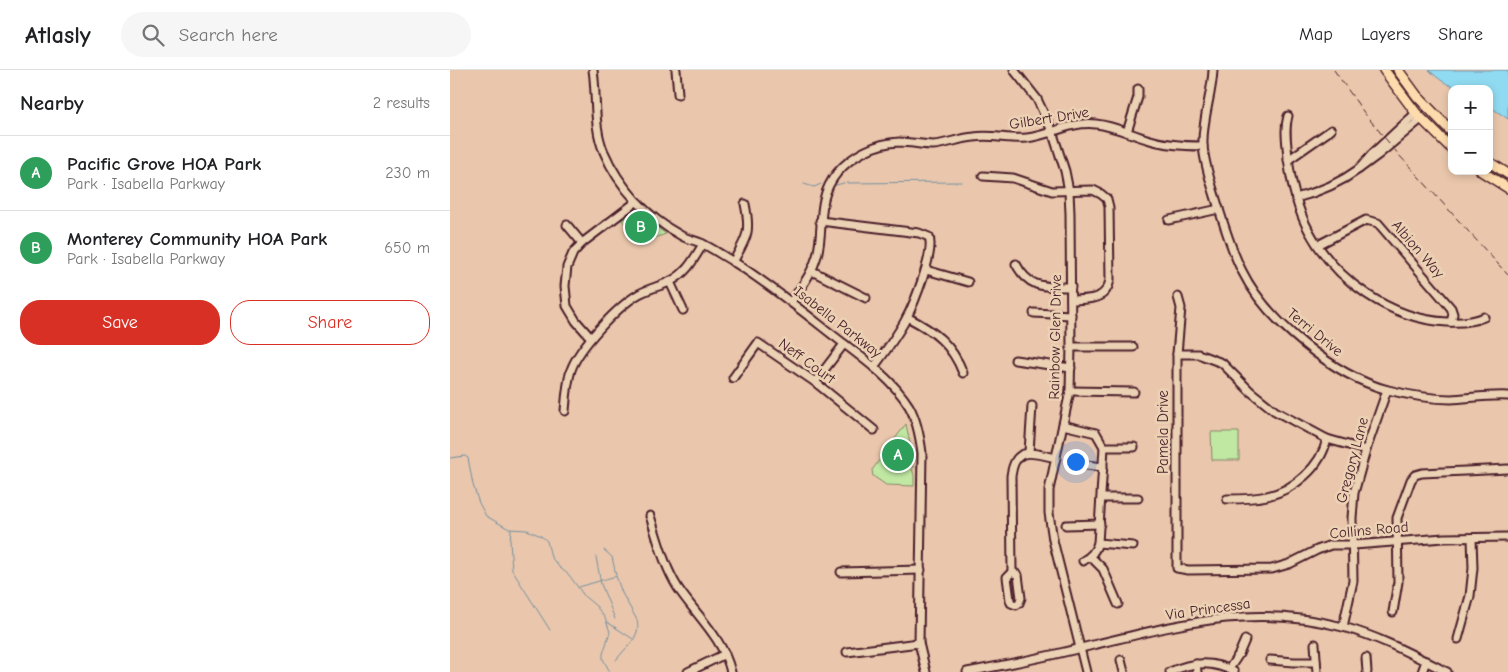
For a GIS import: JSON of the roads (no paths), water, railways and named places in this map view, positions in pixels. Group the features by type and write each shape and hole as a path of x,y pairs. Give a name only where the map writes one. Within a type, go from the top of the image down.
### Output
{"main road":[{"path":"1384,70 1419,116 1448,145"},
{"path":"1398,70 1417,96 1450,130"},
{"path":"1419,116 1425,114 1448,135"},
{"path":"1493,165 1508,174"},
{"path":"1487,175 1508,188"}],"street":[{"name":"Isabella Parkway","path":"593,70 599,132 604,152 636,202 665,226 733,262 790,302 874,368 892,384 909,406 920,437 922,469 919,643 926,672"},
{"path":"676,70 678,94"},
{"name":"Rainbow Glen Drive","path":"1014,70 1037,99 1052,131 1065,171 1068,191 1070,214 1070,391 1049,490 1051,527 1086,672"},
{"name":"Terri Drive","path":"1213,70 1205,116 1203,146 1218,209 1241,270 1255,294 1285,329 1336,366 1386,390 1428,397 1508,396"},
{"path":"1127,132 1138,97 1138,89"},
{"path":"1288,116 1286,125 1288,160 1296,198 1309,231 1334,266 1356,287 1374,299 1412,317 1433,322 1466,322 1484,317"},
{"path":"1296,198 1329,187 1346,178 1419,116"},
{"name":"Gilbert Drive","path":"790,302 812,271 817,255 822,205 828,188 836,174 846,163 862,152 878,146 901,142 942,144 974,136 1012,139 1027,138 1085,123 1107,126 1166,144 1203,146"},
{"path":"1288,160 1331,130"},
{"path":"983,176 1013,178 1052,191 1092,190 1107,199 1109,207 1110,280 1108,288 1105,293 1097,297 1070,300"},
{"path":"591,338 576,322 567,306 565,286 567,267 573,253 582,243 636,202"},
{"path":"733,262 747,238 745,204"},
{"path":"1169,220 1218,209"},
{"name":"Albion Way","path":"1318,245 1366,220 1378,224 1451,308 1451,322"},
{"path":"820,221 926,235 931,242 926,270 908,317 874,368"},
{"path":"567,226 582,243"},
{"path":"565,411 572,369 591,338 637,295 653,287 670,282 690,266 702,244"},
{"path":"1016,264 1021,274 1027,280 1038,285 1070,287"},
{"path":"926,270 968,282"},
{"path":"812,271 866,298"},
{"path":"670,282 683,310"},
{"name":"Pamela Drive","path":"1177,568 1177,354 1180,308 1178,297"},
{"path":"1034,313 1071,315"},
{"path":"908,317 926,327 944,341 957,359 963,373"},
{"name":"Neff Court","path":"733,378 758,343 815,382 874,430"},
{"path":"815,382 844,344"},
{"path":"1071,347 1133,347"},
{"path":"1177,354 1198,354 1222,363 1250,391 1275,411 1327,439 1366,450"},
{"path":"1015,360 1071,368"},
{"name":"Gregory Lane","path":"1344,627 1353,581 1354,545 1352,518 1354,493 1386,390"},
{"path":"1070,391 1134,392"},
{"path":"1029,452 1032,406"},
{"path":"1063,425 1096,433 1104,447 1098,543 1096,551 1091,557 1083,561"},
{"path":"1227,499 1252,499 1284,490 1308,473 1324,451 1327,439"},
{"path":"1104,447 1134,447"},
{"path":"1012,572 1012,466 1022,454 1029,452 1056,458"},
{"path":"1069,462 1103,466"},
{"path":"1393,612 1398,582 1397,518 1410,480 1415,475 1429,472 1508,469"},
{"path":"1102,498 1138,498"},
{"path":"650,516 666,564 678,587 711,630 725,654 731,672"},
{"path":"1066,525 1100,524"},
{"name":"Collins Road","path":"1177,568 1188,570 1272,569 1289,564 1331,545 1354,545 1396,540 1508,537"},
{"path":"1458,639 1470,596 1473,568 1472,538"},
{"path":"1098,543 1133,546"},
{"path":"1091,557 1103,568 1118,604"},
{"path":"841,572 920,570"},
{"name":"Via Princessa","path":"967,672 1080,649 1178,624 1225,617 1261,616 1296,618 1344,627 1390,644 1447,672"},
{"path":"1170,672 1196,664 1212,664 1231,671 1245,640"},
{"path":"847,652 919,643"},
{"path":"1315,644 1317,672"},
{"path":"688,672 725,654"},
{"path":"1366,658 1368,672"},
{"path":"1122,660 1124,672"},
{"path":"1270,660 1316,662"},
{"path":"1422,672 1426,661"},
{"path":"1196,664 1197,672"}],"water":[{"path":"1429,70 1508,70 1508,119 1493,109 1493,85 1450,85"}],"waterway":[{"path":"847,183 962,182"},
{"path":"836,185 844,183"},
{"path":"804,184 814,187 821,184"},
{"path":"450,458 465,456 468,458 473,485 486,516 509,529 527,530 547,541 551,557 569,575 585,597 596,606 605,618 610,632 603,659 610,672"},
{"path":"511,530 512,570 550,630"},
{"path":"604,550 612,557 616,575"},
{"path":"596,557 601,584 615,619"},
{"path":"579,587 616,576 622,593 637,620 638,626 634,639 616,660"},
{"path":"607,622 633,639"}],"railway":[{"path":"1334,70 1365,114 1399,155 1508,275"}],"place":[{"name":"Monterey Community HOA Park","path":"641,227"},
{"name":"Pacific Grove HOA Park","path":"898,455"}]}
